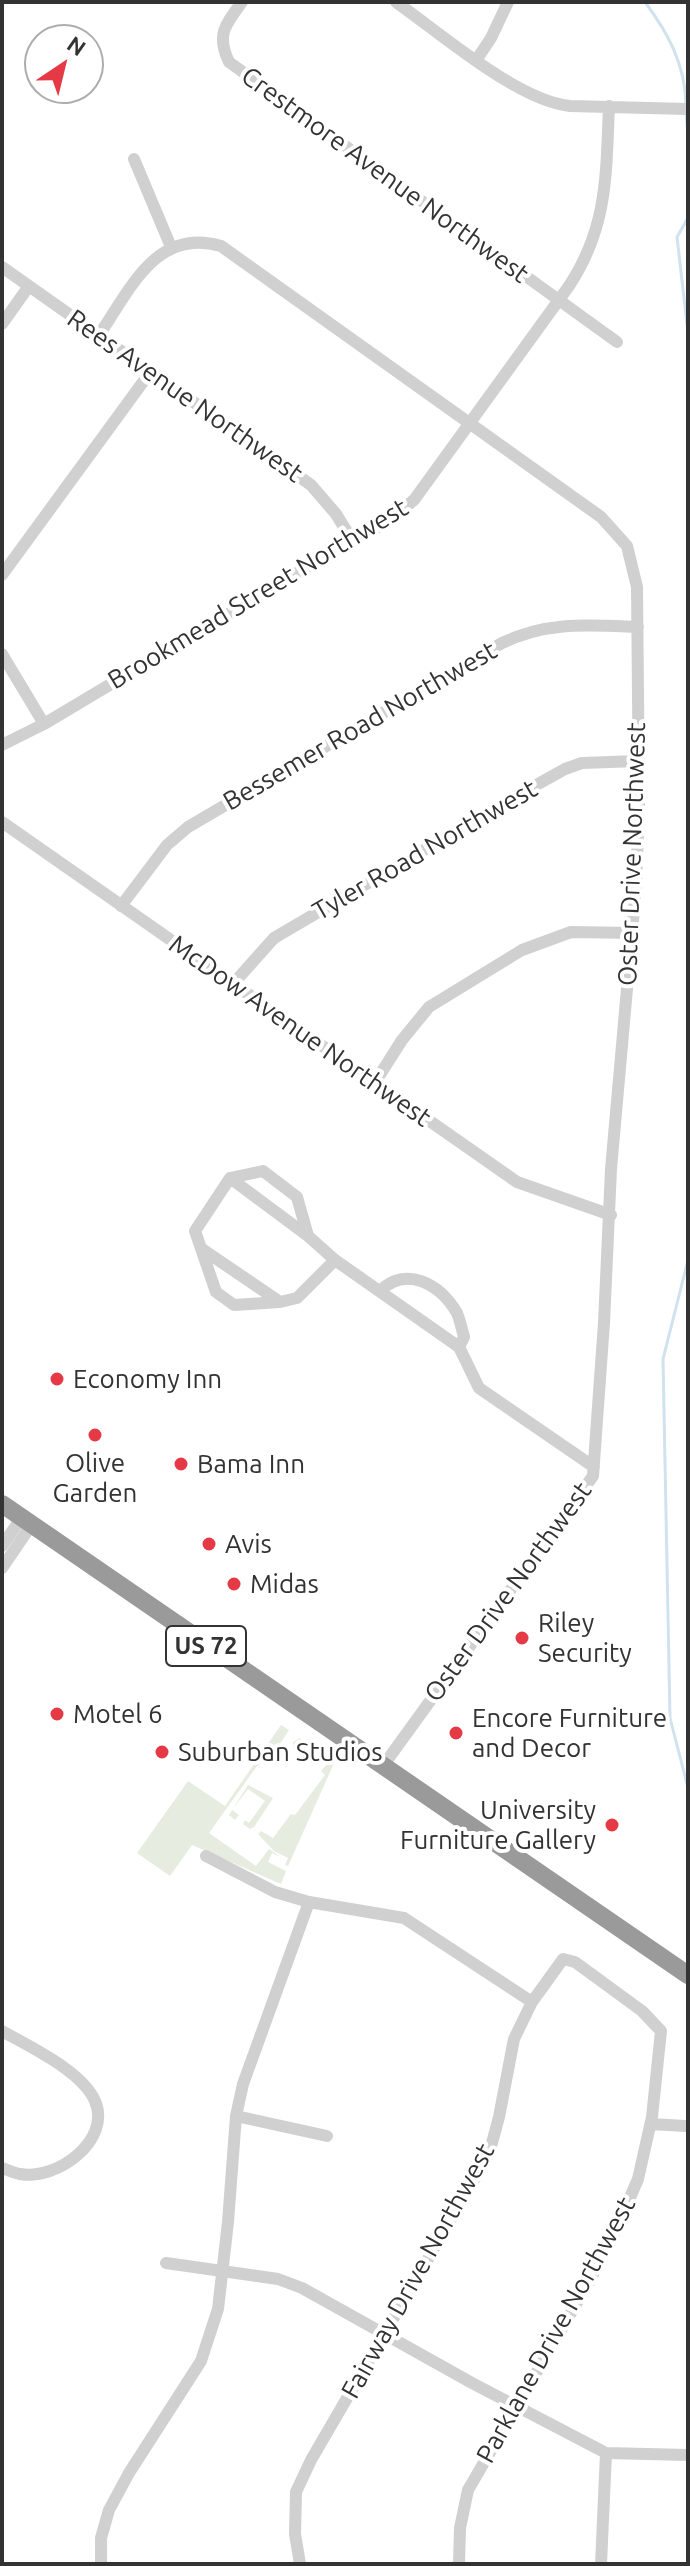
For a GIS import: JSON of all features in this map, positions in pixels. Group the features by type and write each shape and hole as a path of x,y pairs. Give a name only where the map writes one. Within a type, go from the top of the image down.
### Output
{"highway":[{"name":"US 72","path":"2,1501 237,1667 688,1975"}],"street":[{"name":"Crestmore Avenue Northwest","path":"242,2 226,24 222,43 229,62 243,75 617,342"},
{"path":"396,2 524,92 556,104 682,109"},
{"path":"477,59 508,2"},
{"name":"Brookmead Street Northwest","path":"2,745 44,724 352,540 384,524 414,500 587,257 600,220 609,106"},
{"path":"99,335 144,270 157,255 171,247 134,159"},
{"name":"Oster Drive Northwest","path":"171,247 193,241 221,246 601,517 627,546 637,587 636,887 611,1169 611,1215 593,1476 383,1766"},
{"name":"Rees Avenue Northwest","path":"2,267 311,485 336,514 352,540"},
{"path":"2,324 29,286"},
{"path":"2,575 151,371"},
{"name":"Bessemer Road Northwest","path":"121,906 167,845 188,827 502,643 525,632 559,626 638,627"},
{"path":"2,654 44,724"},
{"name":"Tyler Road Northwest","path":"233,984 274,938 565,769 596,762 638,761"},
{"name":"McDow Avenue Northwest","path":"2,822 517,1182 611,1215"},
{"path":"374,1084 402,1040 429,1007 510,957 571,932 633,933"},
{"path":"308,1236 297,1197 263,1171 230,1178 195,1231 216,1292 234,1305 297,1298 335,1260"},
{"path":"230,1178 335,1260 459,1347 479,1388 594,1467"},
{"path":"202,1249 280,1302"},
{"path":"380,1291 391,1280 414,1278 438,1291 457,1314 464,1337 459,1347"},
{"path":"2,1546 27,1520"},
{"path":"2,1568 27,1520"},
{"path":"206,1856 275,1892 309,1902 404,1918 532,2002"},
{"path":"101,2564 101,2538 109,2510 129,2473 201,2361 218,2309 236,2116 243,2084 309,1902"},
{"name":"Fairway Drive Northwest","path":"300,2564 295,2534 296,2492 311,2460 489,2154 514,2039 532,2002 563,1959 575,1962 652,2021 661,2031 659,2047"},
{"path":"2,2031 81,2079 95,2101 100,2122 90,2142 72,2159 46,2171 22,2175 2,2168"},
{"name":"Parklane Drive Northwest","path":"459,2564 460,2528 468,2490 589,2282 638,2179 651,2124 659,2047"},
{"path":"236,2116 327,2136"},
{"path":"651,2124 685,2126"},
{"path":"166,2263 278,2279 302,2288 606,2453 688,2455"},
{"path":"601,2564 606,2453"}],"shaded area":[{"path":"281,1725 289,1730 273,1755 257,1766 209,1833 256,1866 269,1849 281,1857 272,1853 268,1862 286,1871 281,1884 192,1845 170,1876 137,1853 188,1781 225,1806"},
{"path":"300,1738 320,1751 313,1762 304,1760 293,1749 293,1742"},
{"path":"331,1760 335,1761 288,1866 285,1865 288,1858 274,1851 258,1834 261,1831 273,1838 325,1775 321,1771"},
{"path":"248,1785 273,1798 250,1829 243,1824 245,1820 249,1823 265,1801 248,1789 233,1809"},
{"path":"232,1810 239,1815 235,1820 229,1815"}],"waterway":[{"path":"645,2 661,25 679,62 686,104"},
{"path":"686,112 688,136"},
{"path":"688,218 677,237 688,333"},
{"path":"688,1260 663,1359 670,1718 688,1788"}],"place":[{"name":"Economy Inn","path":"57,1379"},
{"name":"Olive Garden","path":"95,1435"},
{"name":"Bama Inn","path":"181,1464"},
{"name":"Avis","path":"209,1544"},
{"name":"Midas","path":"234,1584"},
{"name":"Riley Security","path":"522,1638"},
{"name":"Motel 6","path":"57,1714"},
{"name":"Encore Furniture and Decor","path":"456,1733"},
{"name":"Suburban Studios","path":"162,1752"},
{"name":"University Furniture Gallery","path":"612,1825"}]}
